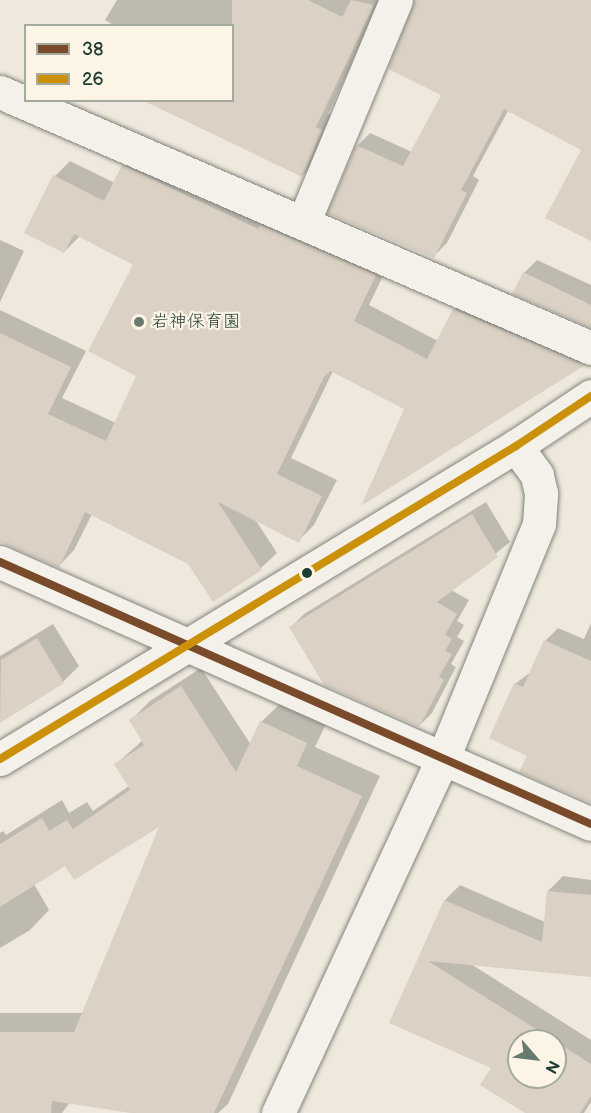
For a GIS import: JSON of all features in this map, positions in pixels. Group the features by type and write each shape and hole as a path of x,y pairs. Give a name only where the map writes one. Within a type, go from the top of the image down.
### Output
{"street":[{"path":"304,221 396,0"},
{"path":"0,92 304,221 591,348"},
{"path":"0,759 516,446 591,396"},
{"path":"278,1113 443,758 538,524 541,493 537,475 516,446"},
{"path":"0,562 591,824"}],"building":[{"path":"232,0 308,0 342,17 351,0 374,5 316,127 322,130 302,177 146,102 234,102 234,24 232,24"},
{"path":"414,0 591,0 591,241 545,218 581,150 504,109 461,190 467,193 434,258 327,213 356,145 403,166 441,95 388,69"},
{"path":"122,165 258,229 260,225 376,275 354,321 427,359 453,309 585,365 361,506 404,409 330,371 324,377 277,474 322,496 299,543 218,502 262,570 213,602 188,564 85,512 59,568 0,542 0,333 71,367 48,414 106,441 136,376 88,351 133,265 74,234 64,253 24,233 53,175 104,201"},
{"path":"523,272 591,305 591,328 512,294"},
{"path":"472,514 498,557 437,602 457,614 445,635 452,639 445,651 452,654 439,677 444,680 419,727 324,685 289,627"},
{"path":"37,638 64,683 0,723 1,660"},
{"path":"544,640 591,661 591,803 519,772 527,756 489,738 514,683 523,687"},
{"path":"181,686 236,772 260,721 307,743 297,766 362,796 214,1113 131,1113 52,1101 51,1113 0,1113 0,1032 74,1032 159,827 74,880 65,866 0,907 0,844 42,818 49,831 67,820 73,829 130,790 114,764 144,745 129,720"},
{"path":"547,891 591,895 591,977 428,961 536,1029 507,1029 507,1089 567,1089 567,1049 591,1064 591,1096 580,1113 525,1113 480,1085 491,1068 389,1023 444,900 542,942"}],"transit line":[{"name":"26","path":"0,759 516,446 591,396"},
{"name":"38","path":"0,562 591,824"}],"place":[{"name":"岩神保育園","path":"139,322"}]}
